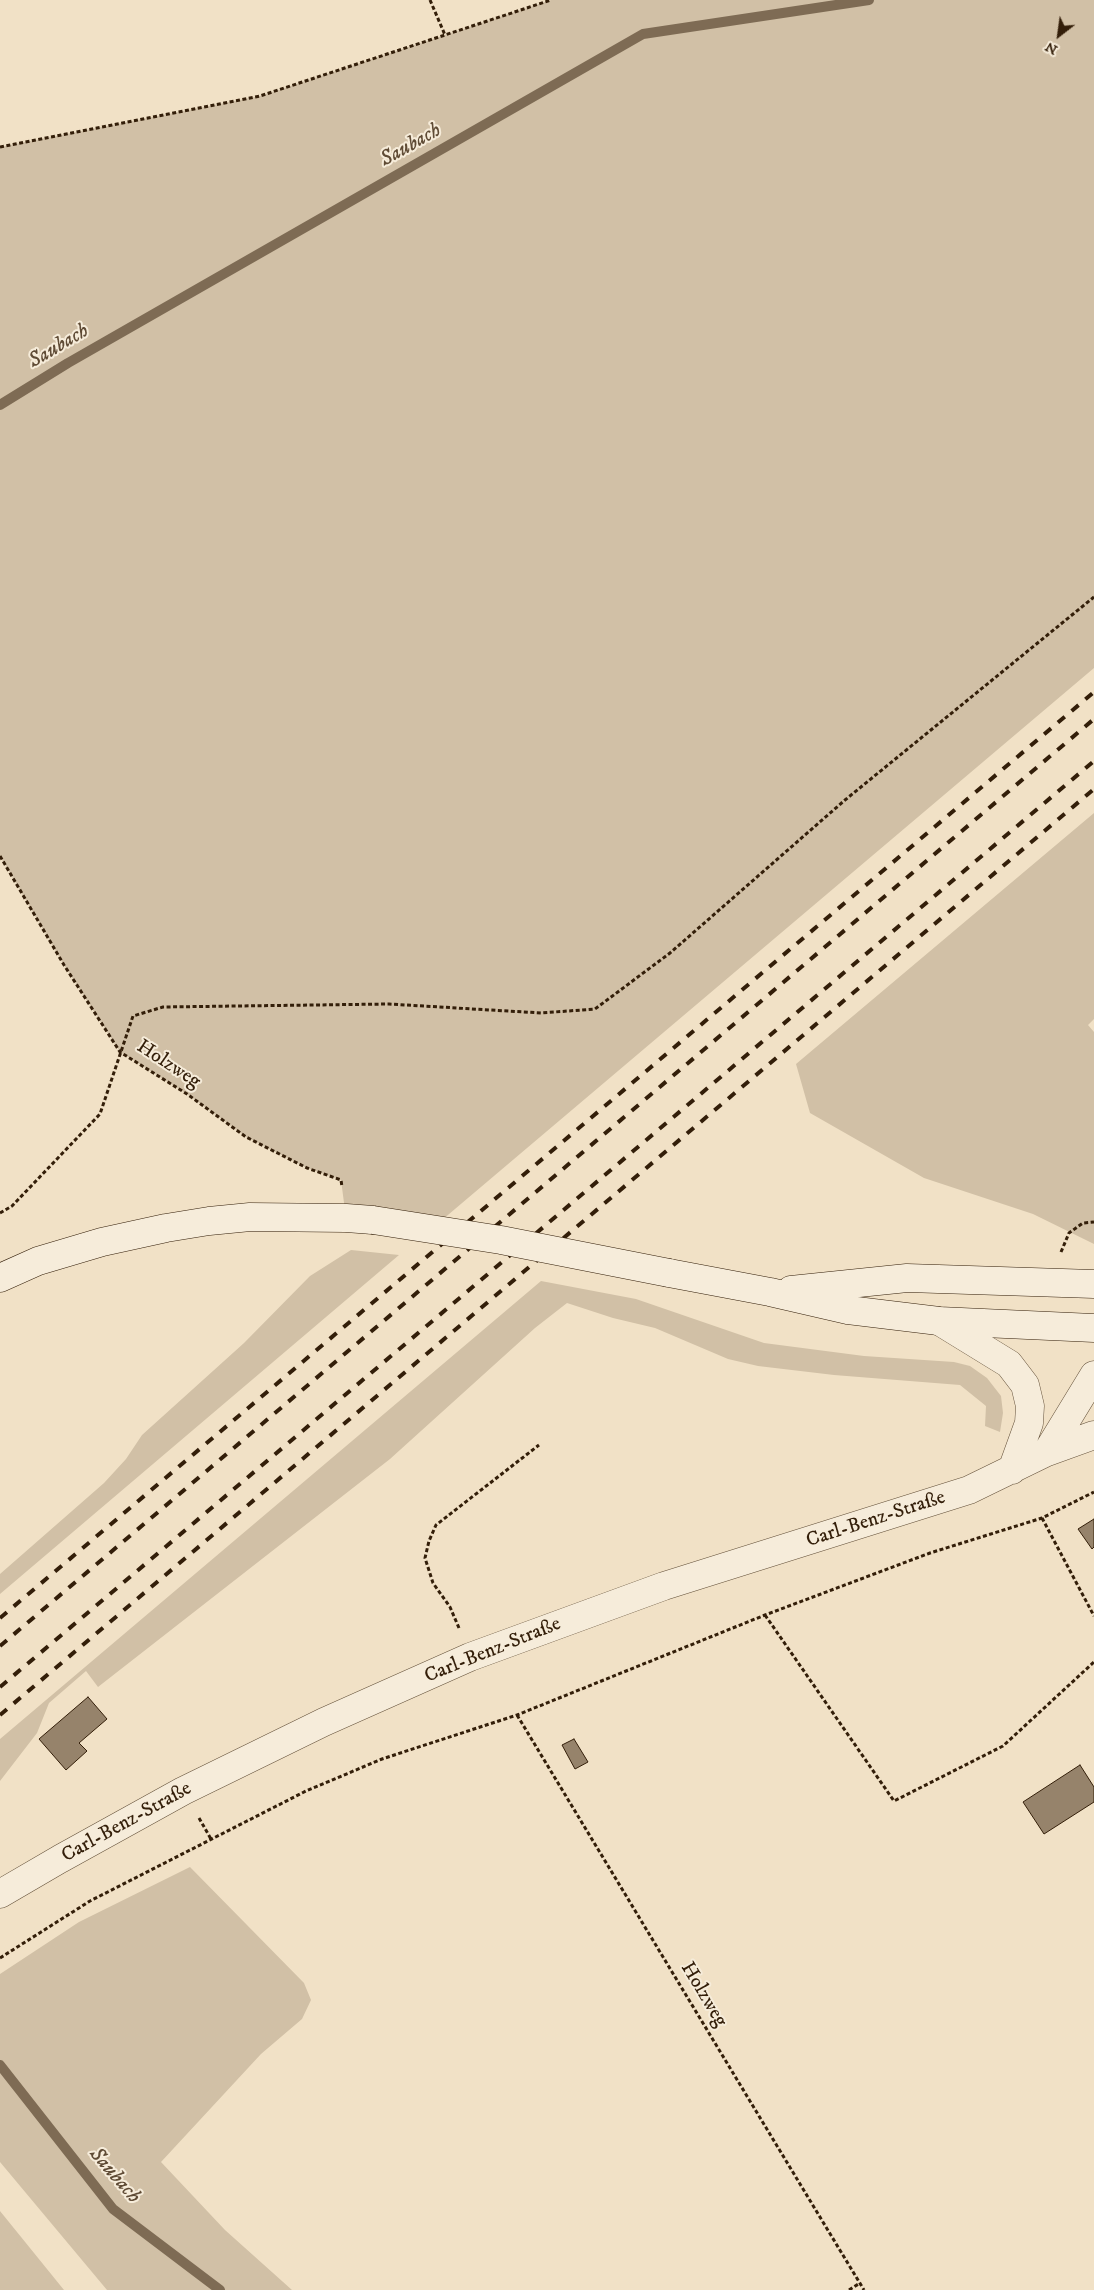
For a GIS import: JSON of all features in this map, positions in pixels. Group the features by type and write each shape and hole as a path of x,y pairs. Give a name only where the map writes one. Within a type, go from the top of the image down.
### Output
{"street":[{"path":"0,1278 38,1261 102,1242 166,1228 250,1217 346,1218 373,1220 501,1240 770,1292 848,1310 939,1321 1094,1328"},
{"path":"770,1292 907,1278 1094,1284"},
{"path":"939,1321 1009,1364 1025,1385 1030,1406 1029,1423 1012,1470"},
{"path":"1047,1452 1094,1375"},
{"name":"Carl-Benz-Straße","path":"0,1894 183,1791 324,1722 470,1657 664,1586 969,1490 1047,1452 1094,1436"}],"path":[{"path":"430,0 445,34"},
{"path":"0,147 260,96 551,0"},
{"path":"0,1213 12,1206 100,1114 133,1016 163,1007 389,1004 541,1013 595,1009 670,953 845,800 1094,597"},
{"name":"Holzweg","path":"0,856 64,965 120,1052 186,1094 246,1137 307,1168 341,1180 346,1218"},
{"path":"1051,1283 1069,1233 1083,1222 1094,1222"},
{"path":"470,1657 450,1606 433,1583 425,1558 429,1541 436,1525 539,1445"},
{"path":"0,1958 90,1902 306,1790 382,1759 517,1715 765,1615 930,1553 1042,1518 1094,1492"},
{"path":"1042,1518 1094,1616"},
{"path":"765,1615 894,1801 1004,1746 1094,1662"},
{"name":"Holzweg","path":"517,1715 864,2290"},
{"path":"849,2290 860,2283"}],"shaded area":[{"path":"551,0 1094,0 1094,668 442,1220 346,1218 341,1180 307,1168 246,1137 187,1094 120,1052 64,965 0,856 0,147 260,96"},
{"path":"1094,813 1094,1019 1088,1025 1094,1032 1094,1244 1033,1214 924,1178 810,1113 796,1064"},
{"path":"351,1250 399,1255 0,1594 0,1574 104,1483 126,1459 142,1435 244,1343 310,1276"},
{"path":"541,1281 636,1299 764,1343 864,1356 954,1362 970,1366 987,1378 1001,1396 1003,1413 1000,1432 985,1426 986,1406 960,1385 834,1375 758,1366 728,1359 655,1328 613,1318 567,1303 535,1328 390,1459 98,1687 86,1671 49,1703 37,1733 0,1781 0,1739"},
{"path":"190,1867 304,1983 311,2000 302,2019 261,2054 161,2162 225,2230 292,2290 107,2290 0,2162 0,1974 79,1922"},
{"path":"0,2211 64,2290 0,2290"}],"building":[{"path":"1094,1519 1094,1547 1092,1549 1078,1529"},
{"path":"88,1697 107,1719 79,1743 87,1751 66,1770 39,1739"},
{"path":"574,1739 588,1762 575,1769 562,1745"},
{"path":"1080,1765 1094,1787 1094,1802 1044,1834 1023,1802"}],"waterway":[{"name":"Saubach","path":"0,405 68,363 643,34 869,0"},
{"name":"Saubach","path":"0,2065 113,2209 220,2290"}],"railway":[{"path":"0,1618 1094,692"},
{"path":"0,1646 1094,719"},
{"path":"0,1687 1094,761"},
{"path":"0,1715 1094,789"}]}
